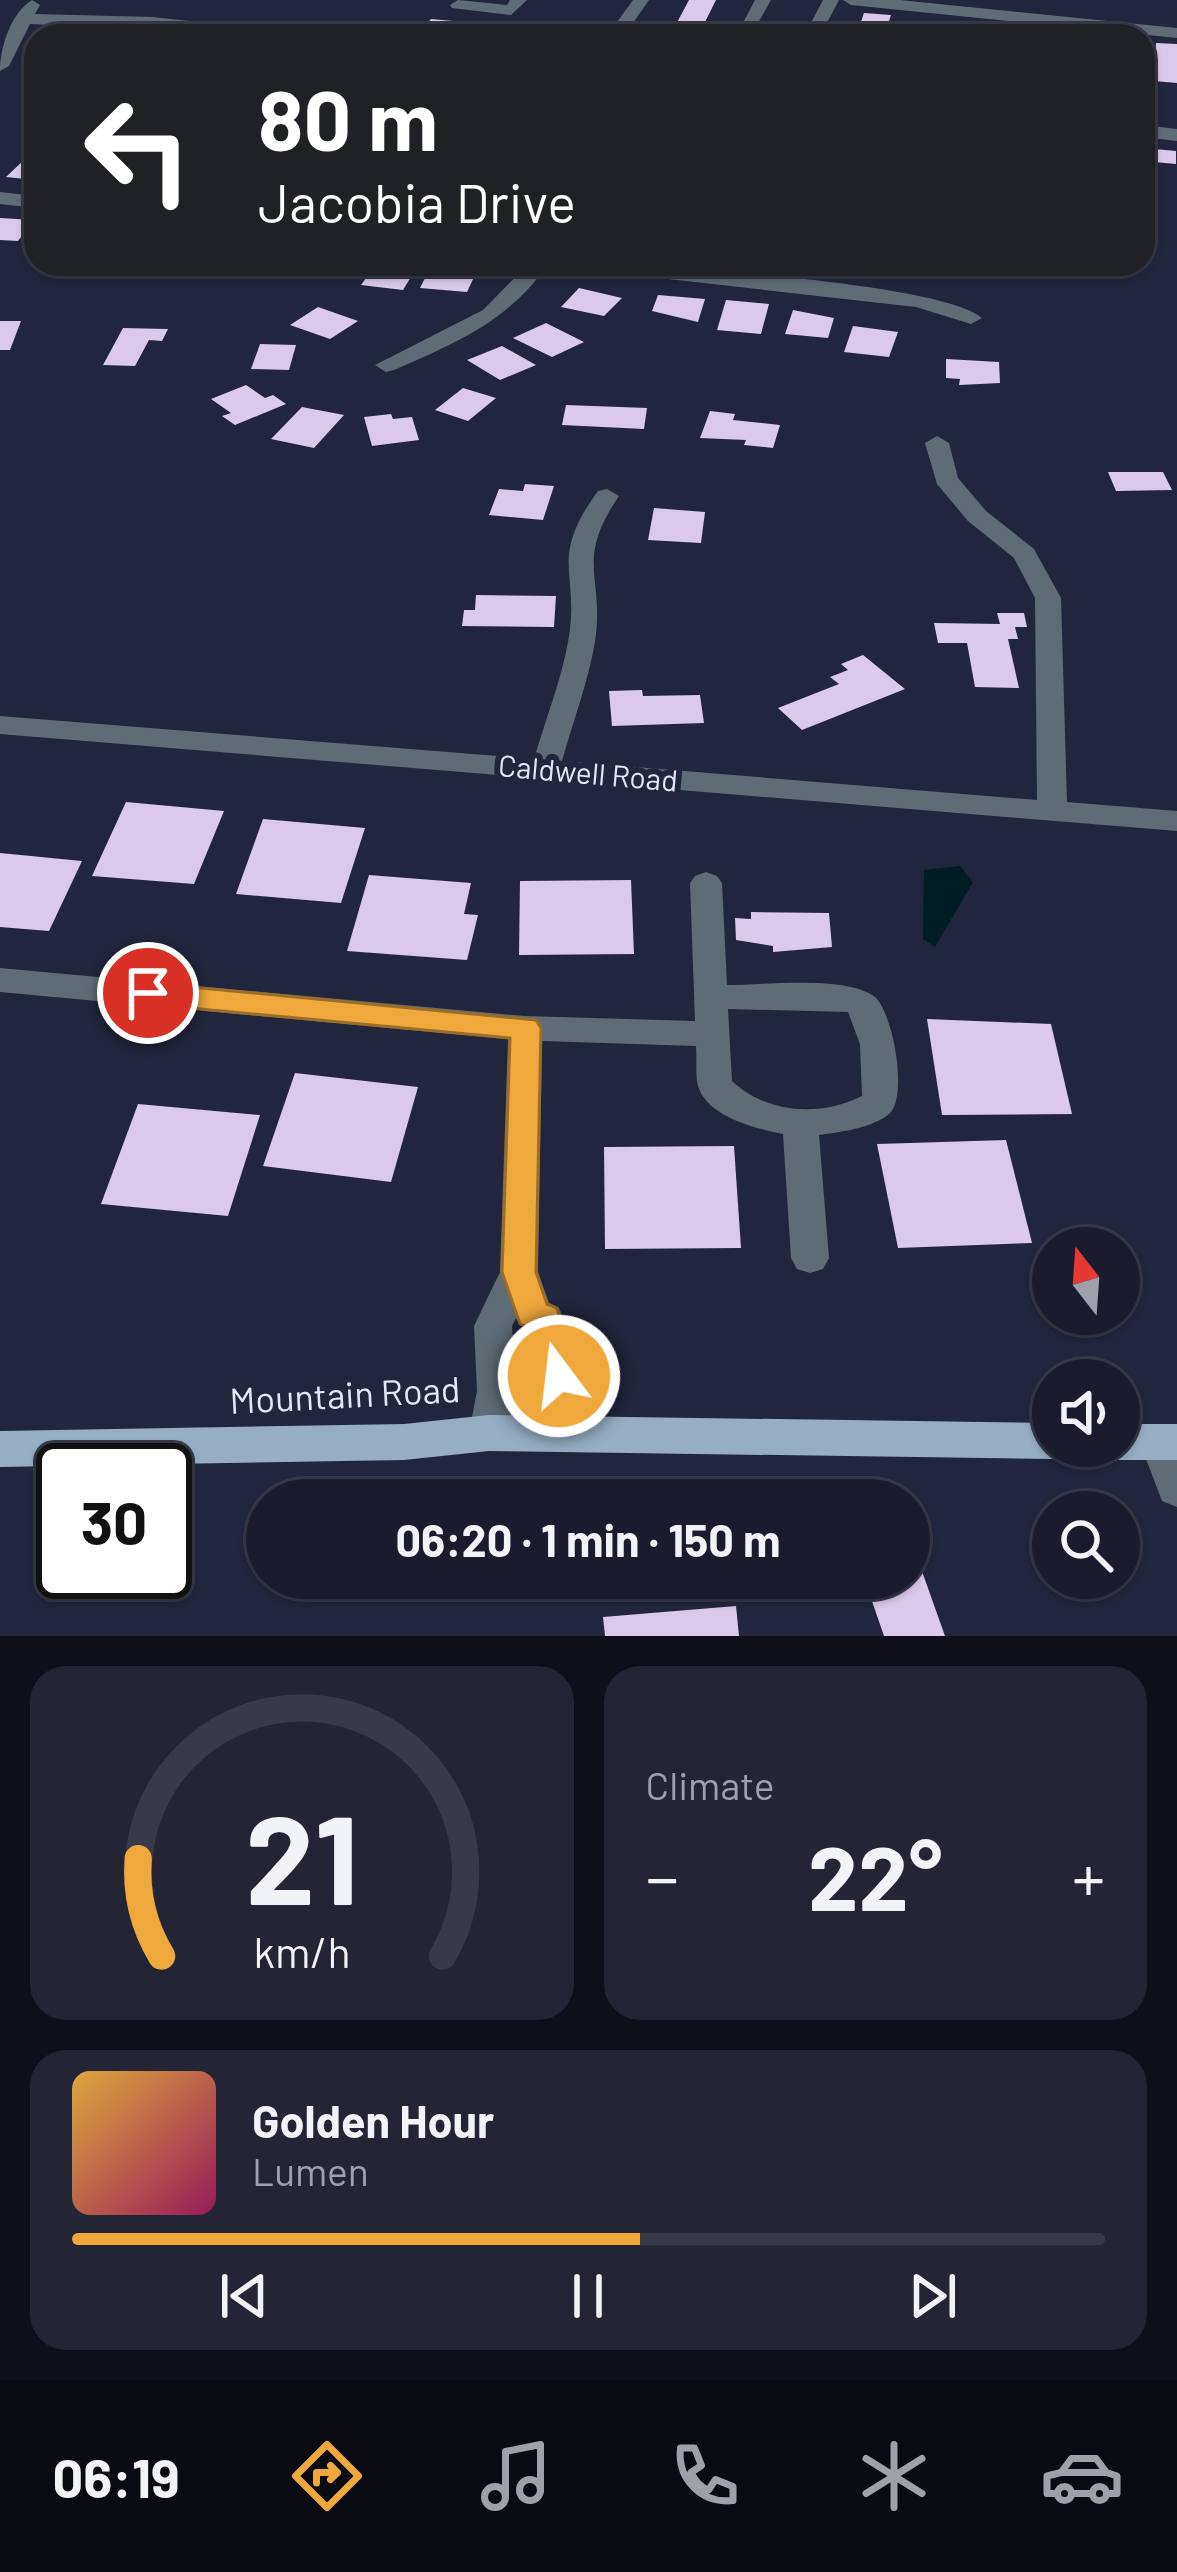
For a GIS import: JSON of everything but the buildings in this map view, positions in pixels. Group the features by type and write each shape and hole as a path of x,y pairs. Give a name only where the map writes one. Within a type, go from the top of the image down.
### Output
{"main road":[{"name":"Mountain Road","path":"0,1449 404,1442 489,1432 1032,1441"}],"street":[{"path":"0,66 34,0"},
{"path":"462,0 458,5 511,10 519,0"},
{"path":"851,0 895,2 1027,24"},
{"path":"24,19 157,24"},
{"path":"386,365 499,311 520,295 531,276"},
{"path":"695,276 919,301 971,318"},
{"path":"937,443 946,479 976,516 1025,554 1048,598 1052,811"},
{"path":"545,770 582,639 580,545 608,496"},
{"name":"Caldwell Road","path":"0,725 1177,821"},
{"path":"706,883 715,1086 731,1106 754,1117 840,1119 878,1103 881,1089 870,1015 860,1003 842,997 712,998"},
{"path":"0,980 525,1028 714,1034"},
{"path":"525,1028 519,1272 533,1314 544,1318 562,1386 567,1434"},
{"path":"800,1120 810,1258"},
{"path":"489,1432 497,1390 493,1326 519,1272"},
{"path":"1152,1442 1177,1488"}],"water":[{"path":"960,866 973,882 935,947 923,939 924,870"}],"route":[{"path":"148,993 525,1028 519,1272 533,1314 544,1318 559,1376"}]}
